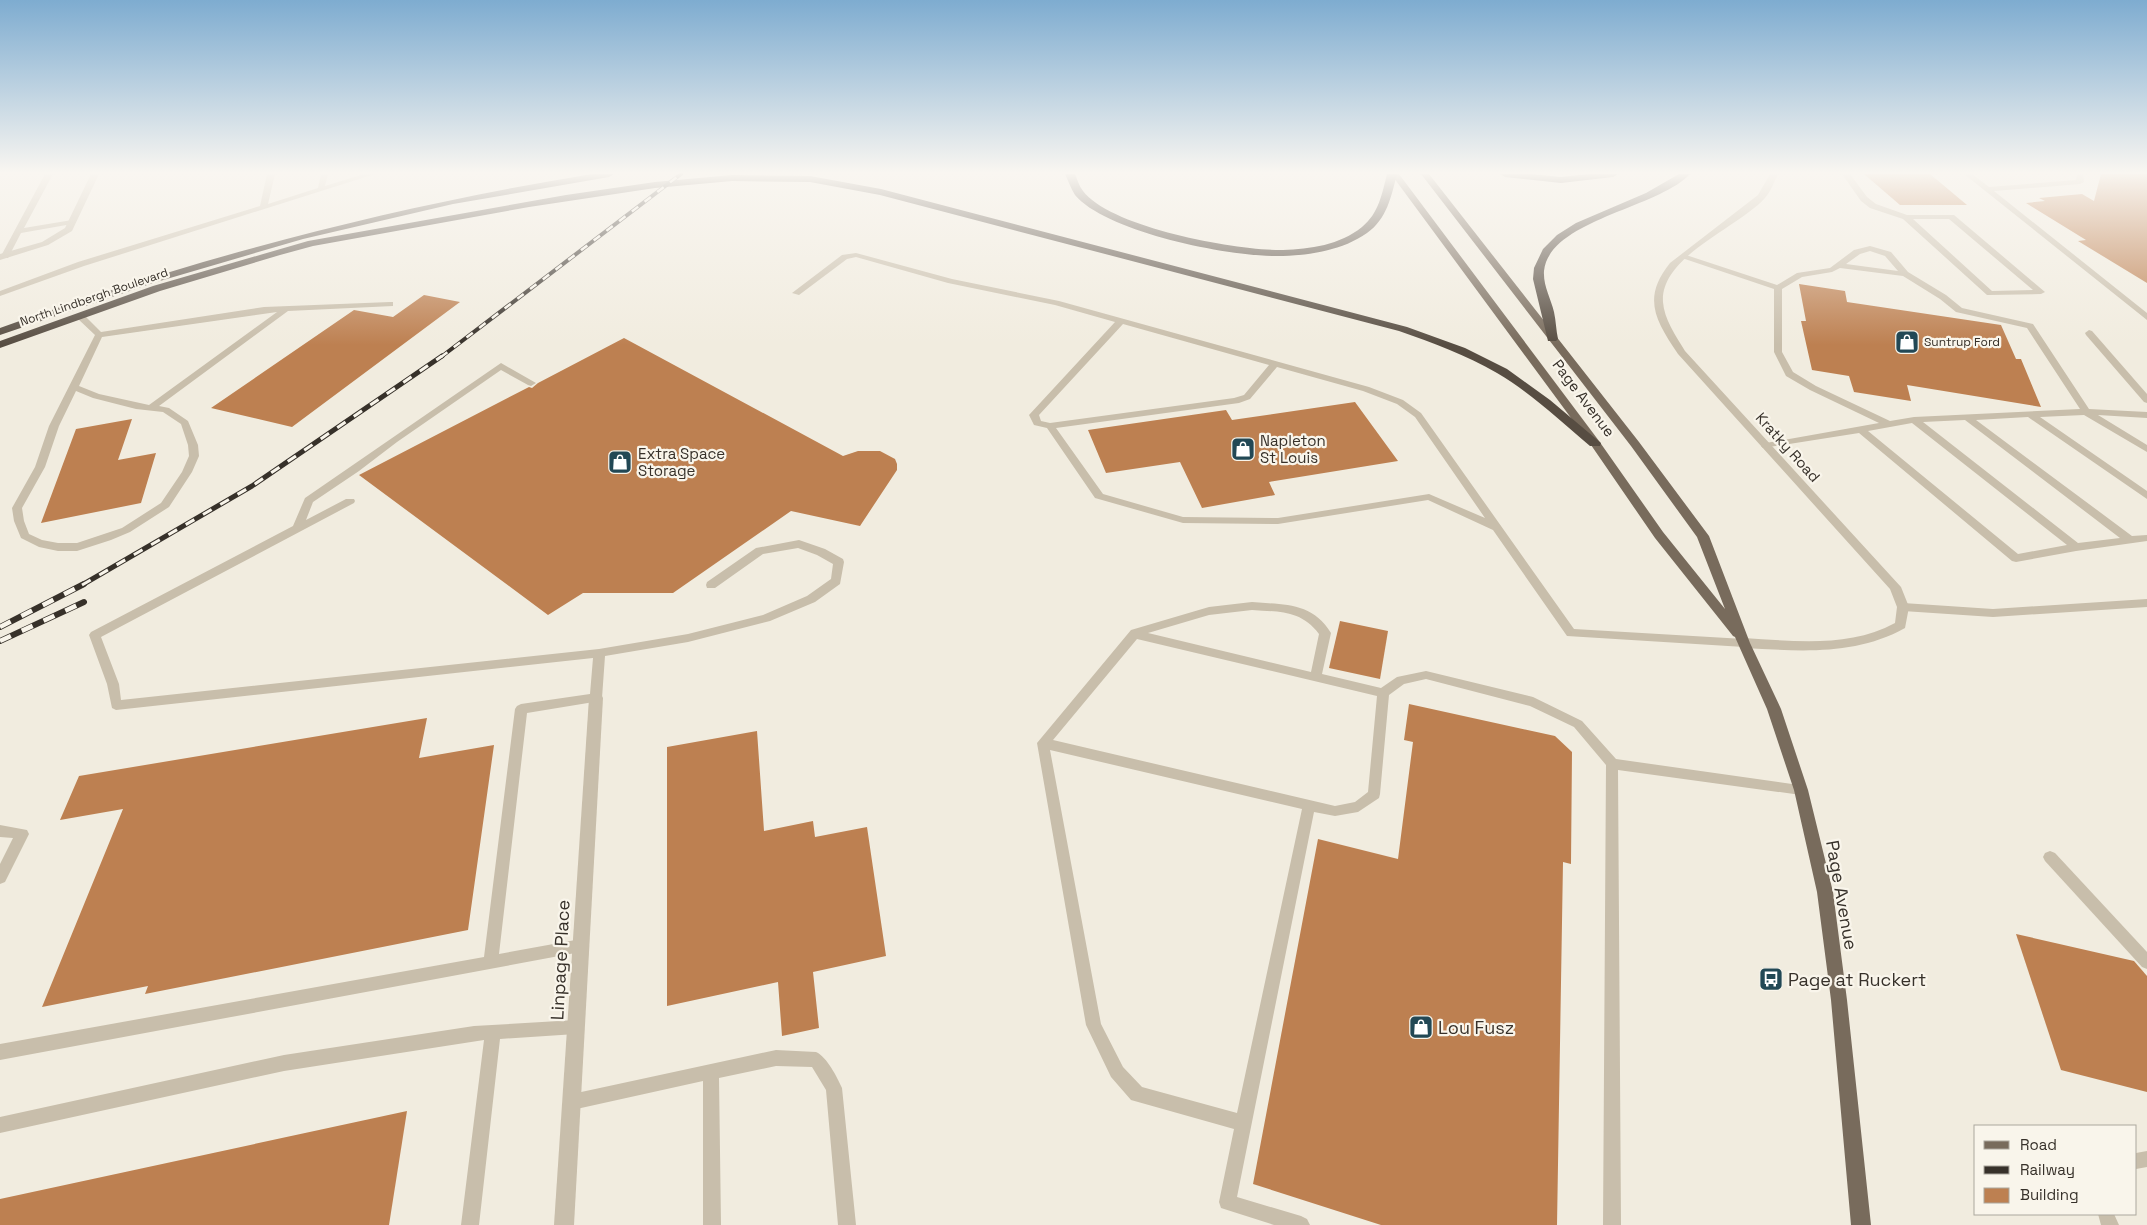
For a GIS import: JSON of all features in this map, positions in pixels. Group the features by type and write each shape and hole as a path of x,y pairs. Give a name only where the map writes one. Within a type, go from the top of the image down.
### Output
{"highway":[{"name":"North Lindbergh Boulevard","path":"0,332 178,270 321,231"},
{"name":"North Lindbergh Boulevard","path":"0,345 210,272 360,231"},
{"path":"308,244 378,231"},
{"path":"1032,231 1404,328 1427,336 1477,358 1516,380 1595,443"},
{"path":"1153,231 1215,247 1281,253 1321,248 1352,238 1365,231"},
{"path":"1552,338 1547,307 1540,292 1538,268 1547,248 1570,231"}],"main road":[{"name":"Page Avenue","path":"1437,231 1595,443 1659,535 1744,643"},
{"name":"Page Avenue","path":"1469,231 1703,536 1744,643 1774,709 1801,790 1826,902 1839,1000 1861,1225"}],"street":[{"path":"2,256 54,240 66,231"},
{"name":"Kratky Road","path":"1719,231 1683,257 1670,269 1659,289 1658,301 1661,315 1681,352 1895,587 1903,607"},
{"path":"1744,643 1796,646 1845,644 1887,635 1901,625 1903,607"},
{"name":"Linpage Place","path":"564,1225 596,698"}],"lane":[{"path":"2,256 19,231"},
{"path":"0,294 81,264 188,231"},
{"path":"1922,231 1990,293 2041,292 1969,231"},
{"path":"2040,231 2147,317"},
{"path":"1683,257 1778,288 1800,275 1832,270 1857,252 1870,248 1888,254 1905,274 1943,297 1959,310 2030,326 2086,412 2147,449"},
{"path":"796,293 845,257 856,255 952,281 1056,303 1366,389 1400,402 1418,416 1571,633 1744,643"},
{"path":"1838,265 1905,274"},
{"path":"1778,288 1778,352 1789,374 1813,388 1888,424"},
{"path":"99,335 264,310 390,304"},
{"path":"151,408 286,309"},
{"path":"80,316 99,335"},
{"path":"1121,321 1034,414 1037,423 1050,426 1236,401 1247,397 1275,364"},
{"path":"2089,333 2147,400"},
{"path":"74,387 96,396 166,410 185,423 193,445 194,456 187,472 165,505 126,530 107,538 77,547 58,547 39,543 26,536 19,521 17,508 40,467 54,426 99,335"},
{"path":"297,530 309,500 356,469 482,377 501,366 531,383"},
{"path":"1766,446 1914,420 2086,412 2147,415"},
{"path":"2031,415 2147,496"},
{"path":"1966,417 2130,540"},
{"path":"1914,420 2076,547"},
{"path":"1050,426 1099,496 1183,520 1278,521 1429,497 1497,527"},
{"path":"1860,429 2016,558 2076,547 2147,538"},
{"path":"350,501 95,635 112,684 116,705 599,653 688,638 766,618 811,599 836,581 839,562 822,552 799,544 760,551 711,585"},
{"path":"1903,607 1993,614 2147,603"},
{"path":"1043,743 1134,634 1209,611 1252,606 1296,610 1315,620 1325,633 1316,677"},
{"path":"1134,634 1383,693"},
{"path":"491,962 521,709 596,698 599,653"},
{"path":"1043,743 1335,811 1358,807 1374,794 1383,693 1401,680 1426,675 1533,702 1578,724 1612,764 1612,1225"},
{"path":"1043,743 1094,1025 1117,1072 1137,1094 1244,1123"},
{"path":"1612,764 1801,790"},
{"path":"1301,1225 1227,1202 1308,805"},
{"path":"0,831 22,834 0,878"},
{"path":"2050,857 2147,962"},
{"path":"0,1052 581,946"},
{"path":"0,1125 284,1063 474,1033 576,1027"},
{"path":"470,1225 493,1032"},
{"path":"572,1102 776,1058 816,1060 834,1088 847,1225"},
{"path":"711,1072 712,1225"}],"building":[{"path":"2072,231 2147,231 2147,283 2078,241 2086,240"},
{"name":"Suntrup Ford","path":"1799,284 1845,291 1847,302 2001,325 2016,359 2021,359 2041,407 1907,385 1911,401 1854,392 1849,376 1812,370 1801,321 1806,321"},
{"path":"424,295 460,302 292,427 211,408 354,310 393,317"},
{"path":"624,338 843,456 858,451 880,451 895,459 897,470 860,526 791,511 673,593 583,593 548,615 359,475 529,387 532,388 538,383"},
{"name":"Napleton St Louis","path":"1355,402 1398,461 1269,482 1275,495 1202,508 1180,462 1106,473 1088,430 1226,410 1232,420"},
{"path":"132,419 118,460 156,453 141,503 41,523 76,429"},
{"path":"1340,621 1388,631 1380,679 1329,668"},
{"name":"Lou Fusz","path":"1409,704 1555,736 1572,752 1571,864 1563,862 1557,1225 1381,1225 1253,1184 1318,839 1398,859 1413,742 1404,740"},
{"path":"427,718 419,758 494,745 468,930 145,994 148,986 42,1007 123,809 60,820 79,776"},
{"path":"757,731 764,831 813,821 815,837 867,827 886,956 813,972 819,1028 782,1036 778,982 667,1006 667,747"},
{"path":"2016,934 2134,961 2147,976 2147,1092 2061,1070"},
{"path":"407,1111 389,1225 0,1225 0,1199"}],"railway":[{"path":"441,357 606,231"},
{"path":"82,585 252,486 442,356"},
{"path":"0,627 84,584"},
{"path":"0,641 84,602"}],"place":[{"name":"Suntrup Ford","path":"1907,342"},
{"name":"Napleton St Louis","path":"1243,449"},
{"name":"Extra Space Storage","path":"620,462"},
{"name":"Page at Ruckert","path":"1771,979"},
{"name":"Lou Fusz","path":"1421,1027"}]}
